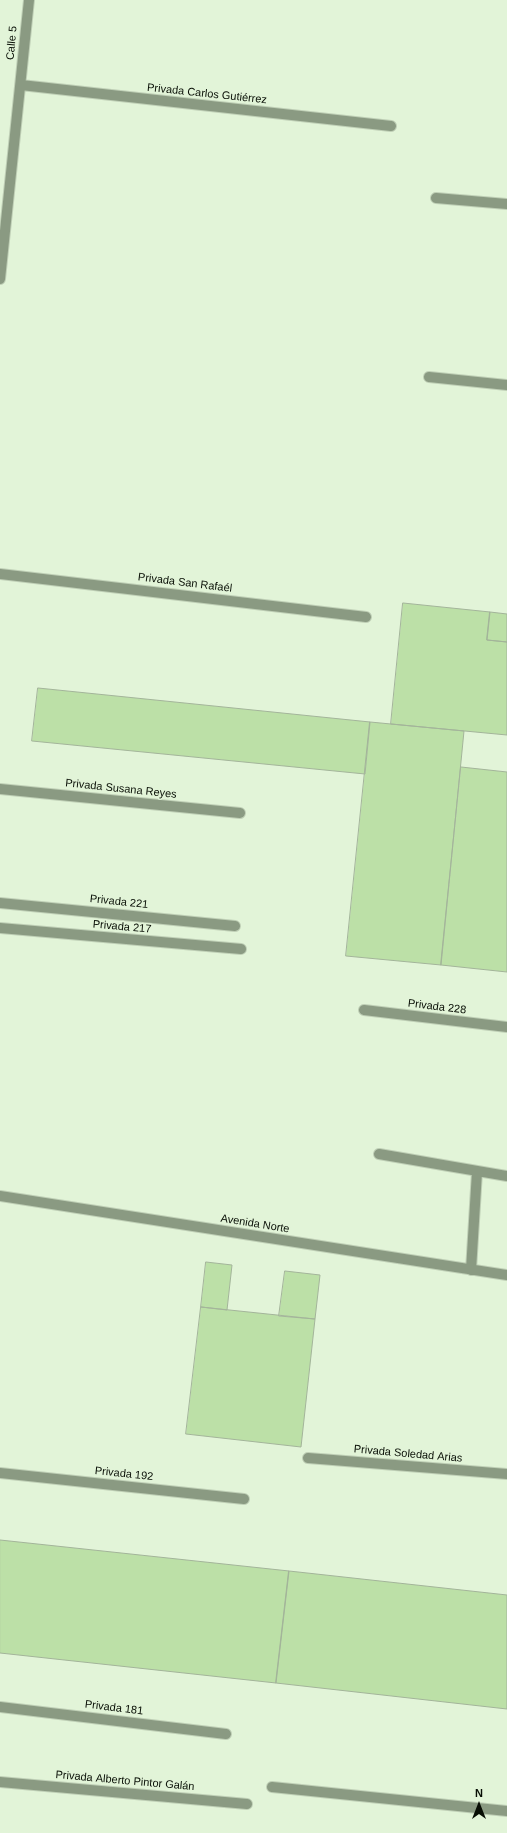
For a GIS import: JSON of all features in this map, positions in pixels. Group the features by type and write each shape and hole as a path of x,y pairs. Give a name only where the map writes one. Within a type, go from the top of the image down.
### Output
{"street":[{"name":"Calle 5","path":"0,279 4,209 21,85 28,0"},
{"name":"Privada Carlos Gutiérrez","path":"21,85 391,126"},
{"path":"436,198 507,204"},
{"path":"429,376 507,385"},
{"name":"Privada San Rafaél","path":"0,574 366,617"},
{"name":"Privada Susana Reyes","path":"0,789 240,813"},
{"name":"Privada 221","path":"0,903 235,926"},
{"name":"Privada 217","path":"0,928 241,949"},
{"name":"Privada 228","path":"364,1010 507,1027"},
{"path":"379,1154 507,1176"},
{"path":"471,1270 477,1172"},
{"name":"Avenida Norte","path":"0,1196 507,1275"},
{"name":"Privada Soledad Arias","path":"308,1458 507,1474"},
{"name":"Privada 192","path":"0,1473 244,1499"},
{"name":"Privada 181","path":"0,1706 226,1734"},
{"name":"Privada Alberto Pintor Galán","path":"0,1782 247,1804"},
{"path":"272,1787 507,1811"}],"building":[{"path":"403,603 490,612 487,640 507,642 507,735 391,724"},
{"path":"490,612 507,614 507,642 487,640"},
{"path":"38,688 370,722 365,774 32,741"},
{"path":"370,722 464,731 441,965 346,956"},
{"path":"461,767 507,772 507,972 441,965"},
{"path":"206,1262 232,1265 227,1310 201,1307"},
{"path":"285,1271 320,1275 315,1319 279,1316"},
{"path":"201,1307 315,1319 301,1447 186,1434"},
{"path":"0,1540 289,1571 276,1683 0,1653"},
{"path":"289,1571 507,1595 507,1709 276,1683"}]}
